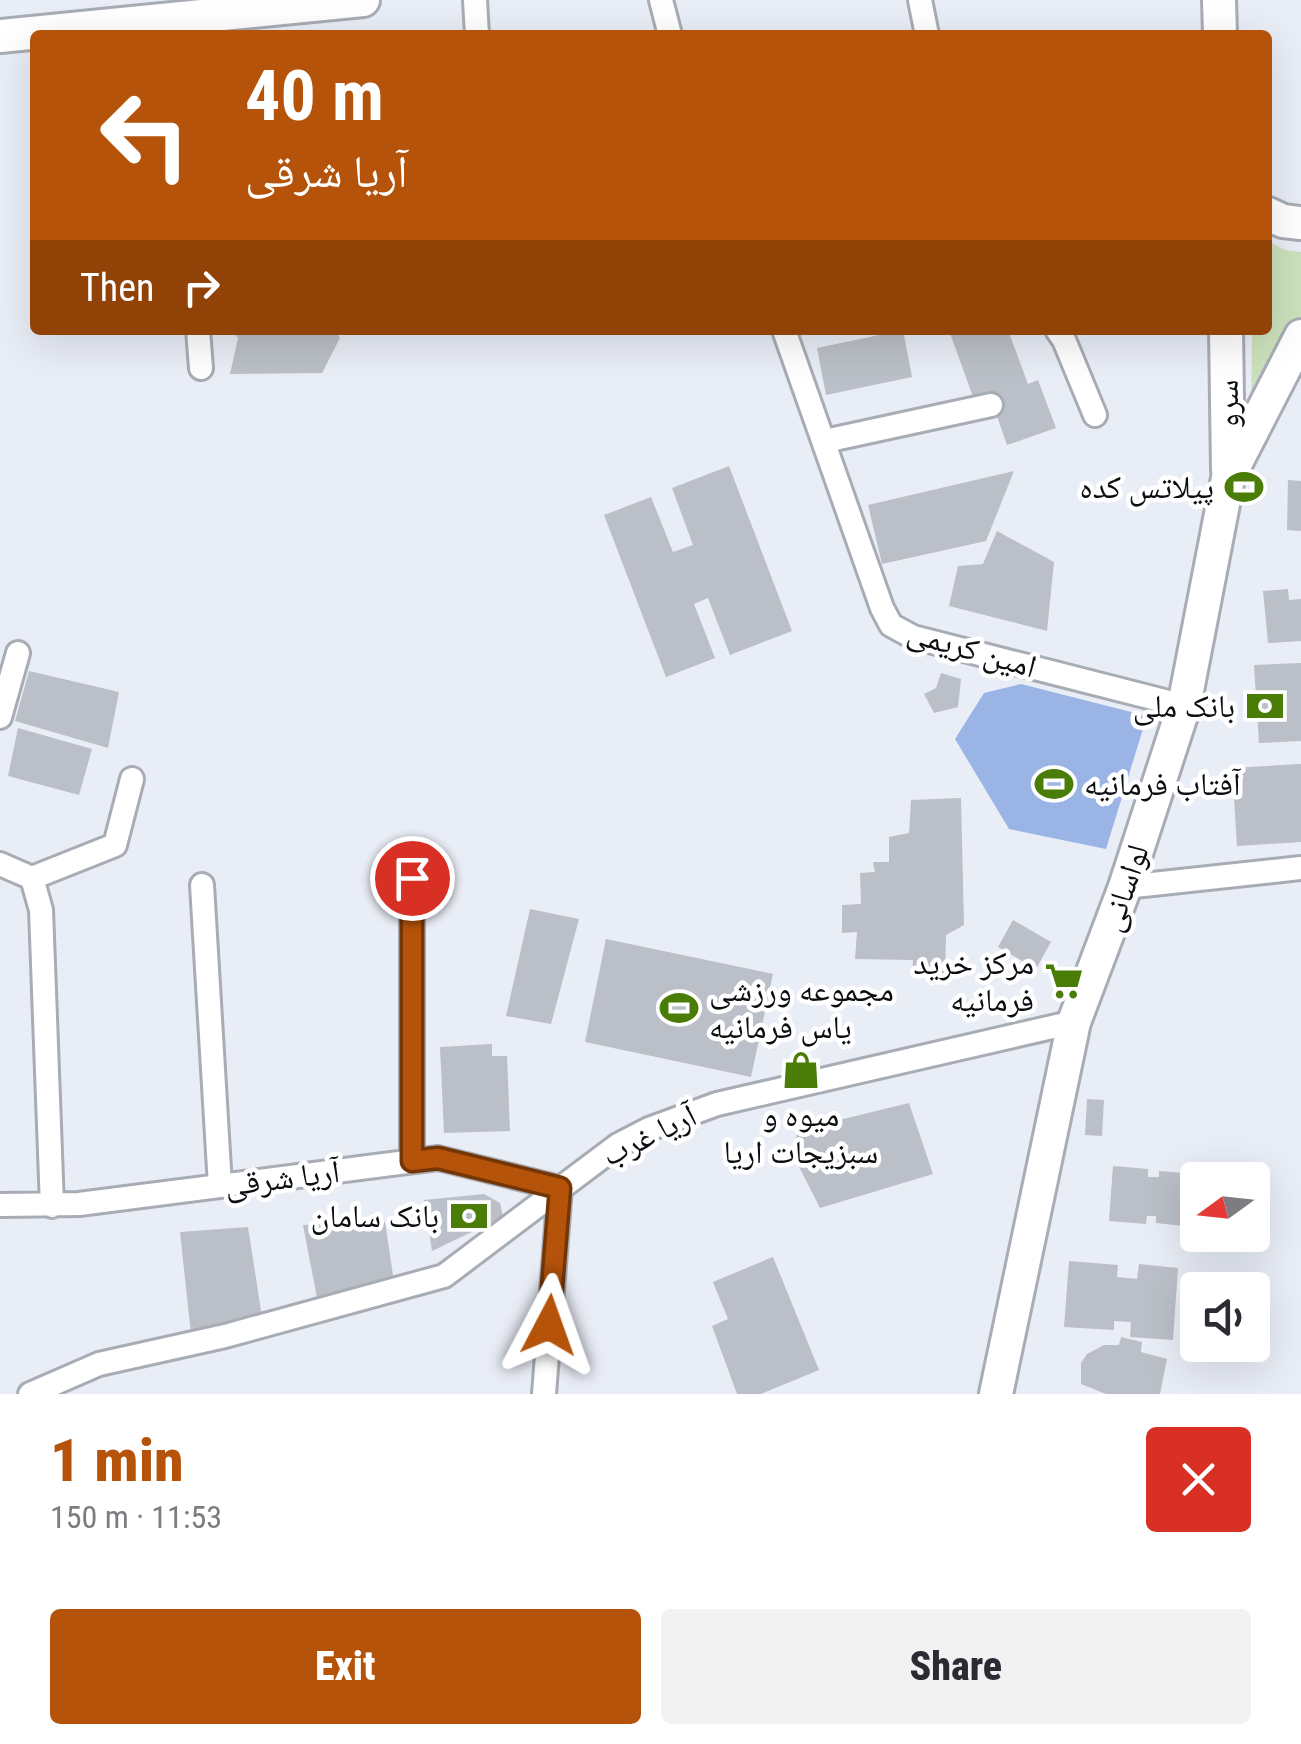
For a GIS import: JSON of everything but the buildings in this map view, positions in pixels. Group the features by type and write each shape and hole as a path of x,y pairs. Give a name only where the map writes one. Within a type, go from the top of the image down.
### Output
{"main road":[{"path":"33,30 138,11 175,27 363,0"},
{"path":"1219,0 1220,30"},
{"path":"0,36 30,31"},
{"path":"1272,216 1301,224"},
{"name":"سرو","path":"1226,335 1228,478"},
{"name":"لواسانی","path":"996,1394 1074,1022 1126,887 1184,706 1228,478 1301,336"}],"street":[{"path":"475,0 477,30"},
{"path":"661,0 669,30"},
{"path":"920,0 926,30"},
{"path":"198,335 201,368"},
{"name":"امین کریمی","path":"786,335 891,625 913,638 1184,706"},
{"path":"1060,335 1095,415"},
{"path":"825,441 991,404"},
{"path":"0,717 18,653"},
{"path":"0,864 32,878 115,845 132,779"},
{"path":"1126,887 1301,868"},
{"path":"32,878 41,910 52,1206"},
{"path":"412,878 412,1161"},
{"path":"202,885 220,1186"},
{"name":"آریا غرب","path":"30,1394 99,1364 225,1336 444,1276 618,1145 717,1104 1074,1022"},
{"name":"آریا شرقی","path":"0,1206 52,1206 438,1158 560,1188"},
{"path":"544,1394 560,1188"}],"green space":[{"path":"1272,243 1301,252 1301,326 1251,433 1252,335 1272,335"}],"water":[{"name":"آفتاب فرمانیه","path":"1021,684 1147,716 1106,849 1009,829 955,739 984,693"}],"place":[{"name":"پیلاتس کده","path":"1244,487"},
{"name":"بانک ملی","path":"1265,706"},
{"name":"آفتاب فرمانیه","path":"1054,784"},
{"name":"مرکز خرید فرمانیه","path":"1064,981"},
{"name":"مجموعه ورزشی یاس فرمانیه","path":"679,1008"},
{"name":"میوه و سبزیجات اریا","path":"801,1070"},
{"name":"بانک سامان","path":"469,1216"}],"route":[{"path":"412,878 412,1161 438,1158 560,1188 549,1325"}]}
